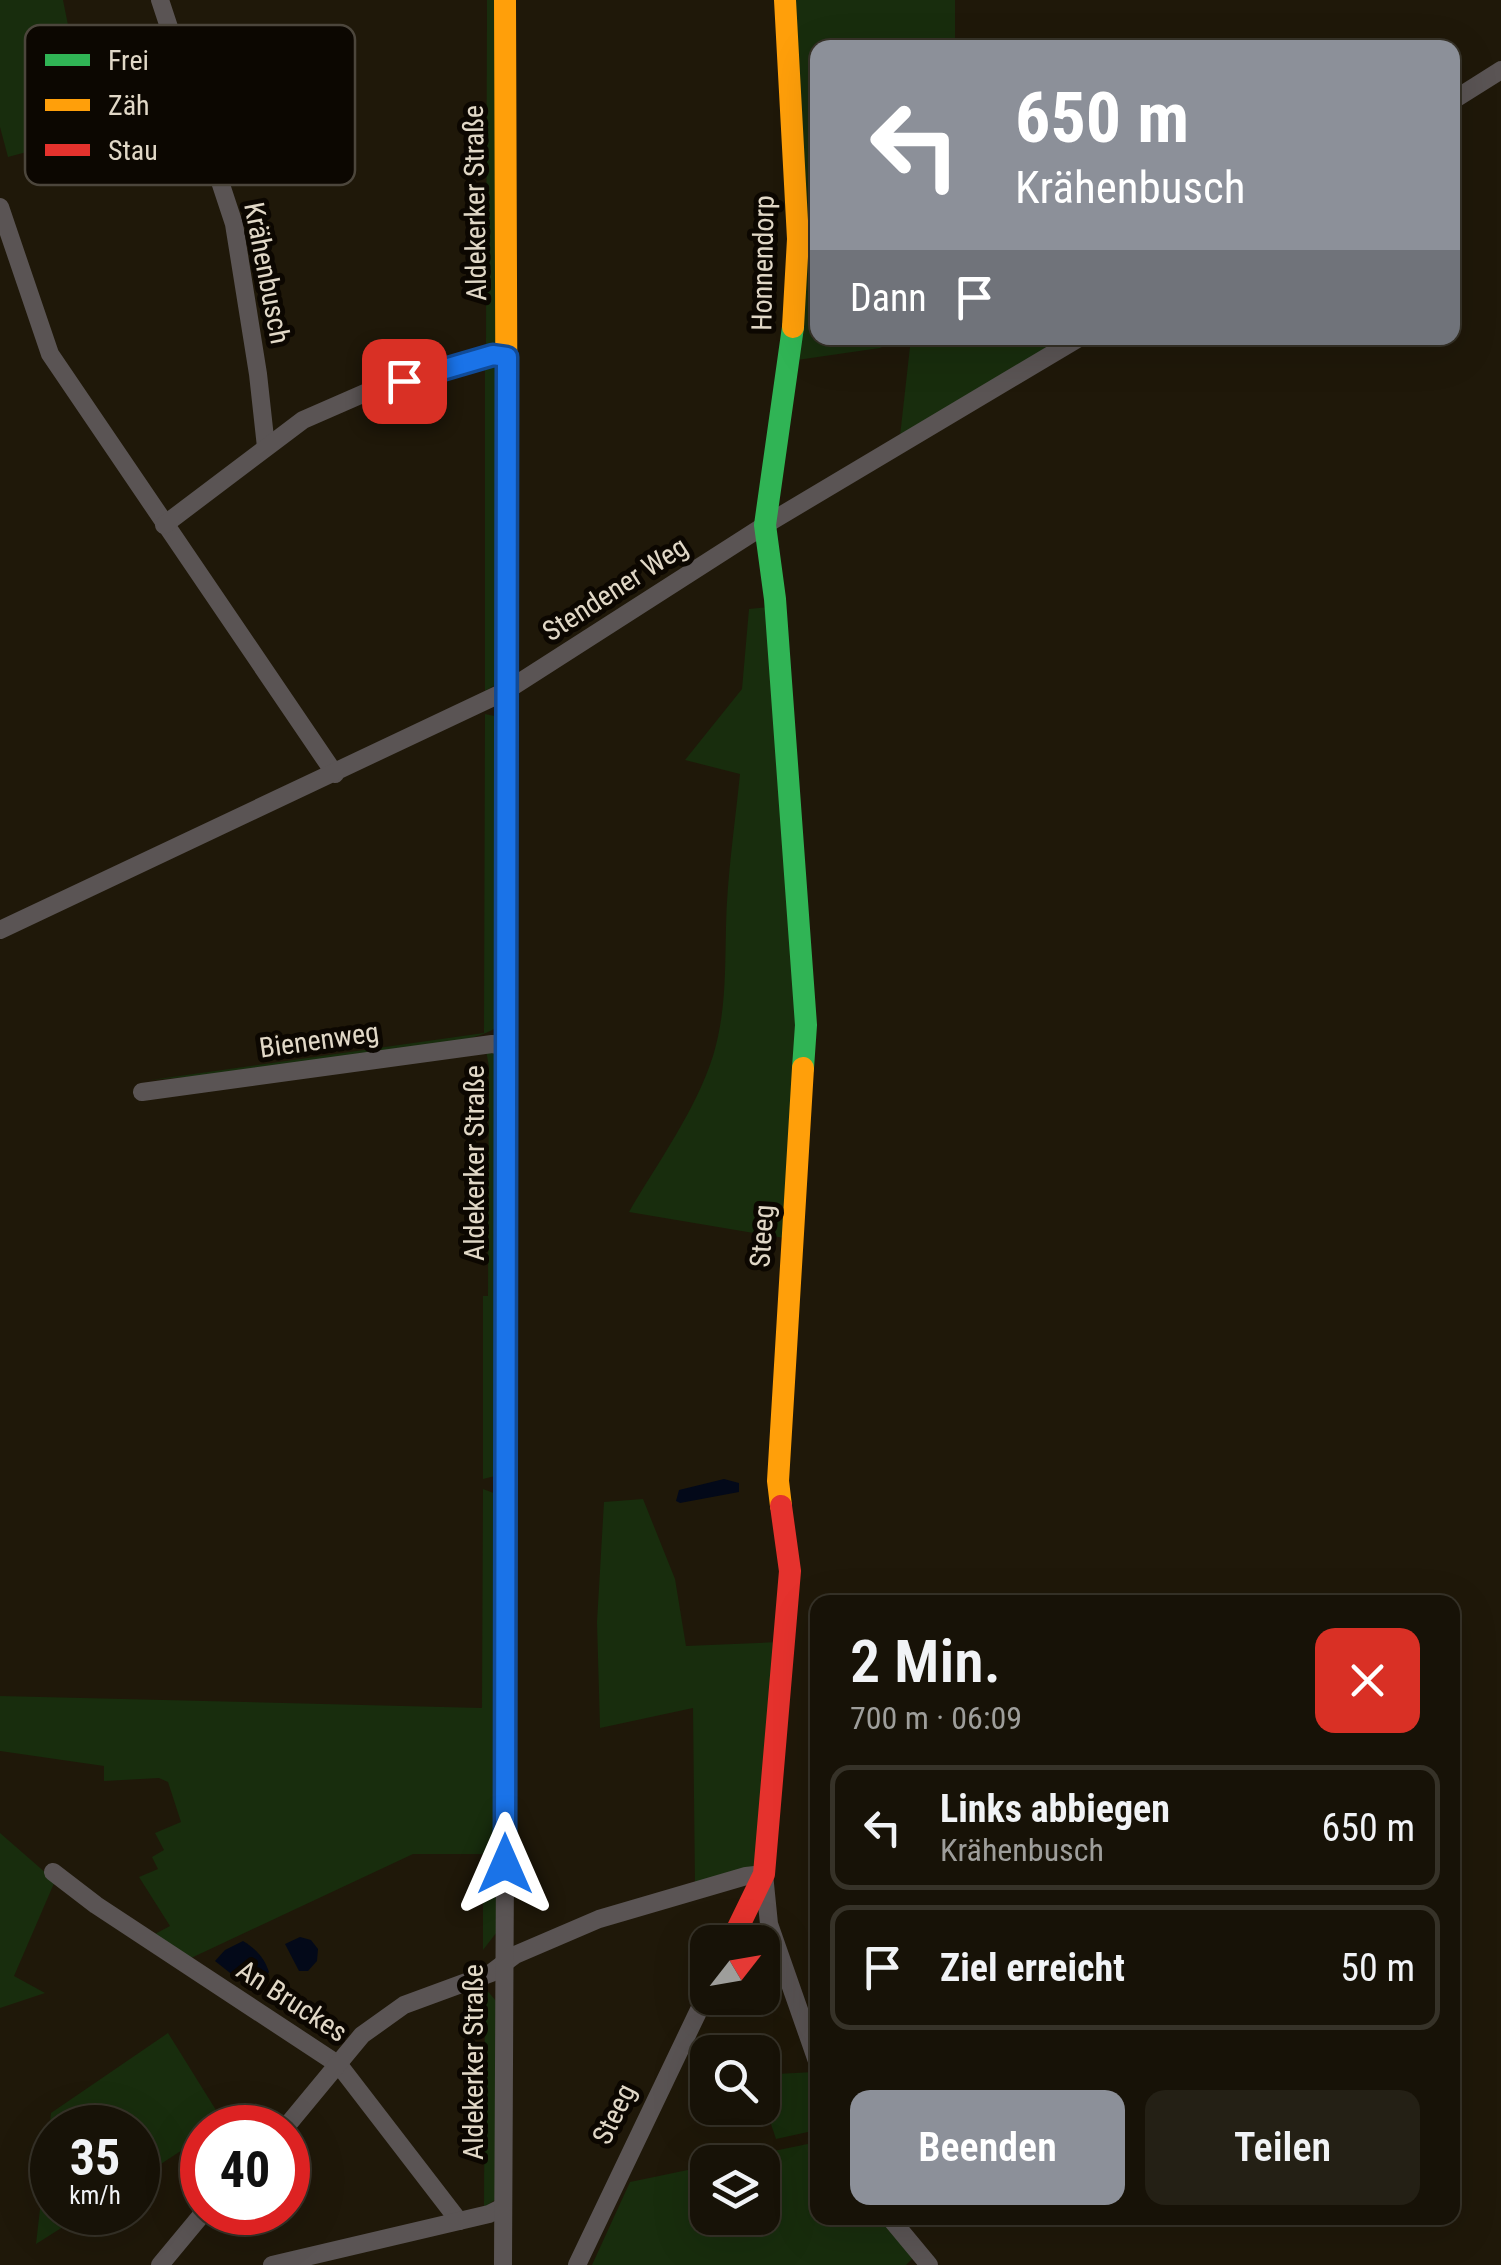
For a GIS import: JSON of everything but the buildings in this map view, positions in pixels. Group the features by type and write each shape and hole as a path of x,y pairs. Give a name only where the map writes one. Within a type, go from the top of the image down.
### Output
{"street":[{"name":"Krähenbusch","path":"160,0 168,25"},
{"name":"Aldekerker Straße","path":"503,2265 507,357 504,0"},
{"name":"Honnendorp","path":"766,526 791,351 798,239 784,0"},
{"path":"1460,96 1501,70"},
{"name":"Krähenbusch","path":"221,185 234,224 266,447"},
{"path":"0,207 50,354 334,774"},
{"name":"Stendener Weg","path":"0,930 506,691 766,526 1067,345"},
{"path":"164,525 303,420 374,390 493,355 507,357"},
{"name":"Steeg","path":"739,1925 764,1874 790,1572 778,1481 806,1026 775,599 766,526"},
{"name":"Bienenweg","path":"142,1092 492,1044 504,1046"},
{"name":"An Bruckes","path":"53,1872 96,1906 339,2065 459,2221"},
{"path":"305,2105 362,2035 397,2009 490,1973 599,1919 746,1876 764,1874 769,1924 810,2041"},
{"name":"Steeg","path":"577,2265 697,2015"},
{"path":"272,2265 342,2256 503,2207"},
{"path":"896,2225 929,2265"},
{"path":"160,2265 185,2235"}],"green space":[{"path":"0,0 63,0 68,25 25,25 25,152 8,157 0,127"},
{"path":"487,0 498,0 499,346 486,351"},
{"path":"792,0 955,0 955,40 810,40 810,345 886,345 797,360"},
{"path":"910,345 1055,345 900,436"},
{"path":"485,361 495,362 495,685 485,691"},
{"path":"768,607 799,1036 784,1238 629,1212 696,1097 717,1040 740,774 685,760 742,689 749,609"},
{"path":"485,714 499,717 499,1026 482,1034 464,1040 392,1054 151,1080 484,1033"},
{"path":"486,1050 499,1057 499,1475 483,1479 483,1296 488,1296"},
{"path":"483,1489 499,1495 500,1928 483,1950 483,1854 413,1854 189,1959 153,1935 170,1926 139,1877 158,1869 152,1857 164,1850 155,1833 181,1822 168,1782 159,1778 104,1781 104,1766 0,1751 0,1696 482,1708"},
{"path":"643,1499 675,1579 686,1646 779,1642 756,1866 695,1886 693,1708 600,1728 597,1622 604,1502"},
{"path":"0,1833 55,1881 14,1976 45,1993 0,2008"},
{"path":"485,1988 496,2001 495,2200 484,2207"},
{"path":"168,2033 213,2105 180,2105 180,2151 160,2165 160,2105 63,2105"},
{"path":"810,2072 810,2132 776,2139 771,2125 780,2125 780,2074"},
{"path":"810,2143 810,2225 890,2225 915,2256 906,2265 592,2265 630,2182 690,2170 690,2235 780,2235 780,2150"}],"water":[{"path":"724,1479 739,1483 739,1492 676,1501 679,1490"},
{"path":"300,1937 311,1940 318,1949 317,1961 308,1971 299,1971 285,1944"},
{"path":"243,1941 267,1967 269,1972 261,1984 244,1984 215,1961 225,1950"}],"traffic: fast":[{"path":"793,327 765,525 775,599 806,1025 803,1068"},
{"path":"505,1518 506,896"}],"traffic: slow":[{"path":"505,0 507,559"},
{"path":"785,0 798,239 793,327"},
{"path":"781,1506 778,1481 803,1068"}],"traffic: jam":[{"path":"506,896 507,559"},
{"path":"739,1925 764,1874 790,1571 781,1506"},
{"path":"505,1518 505,1864"}],"route":[{"path":"404,381 493,355 507,357 505,1864"}]}
